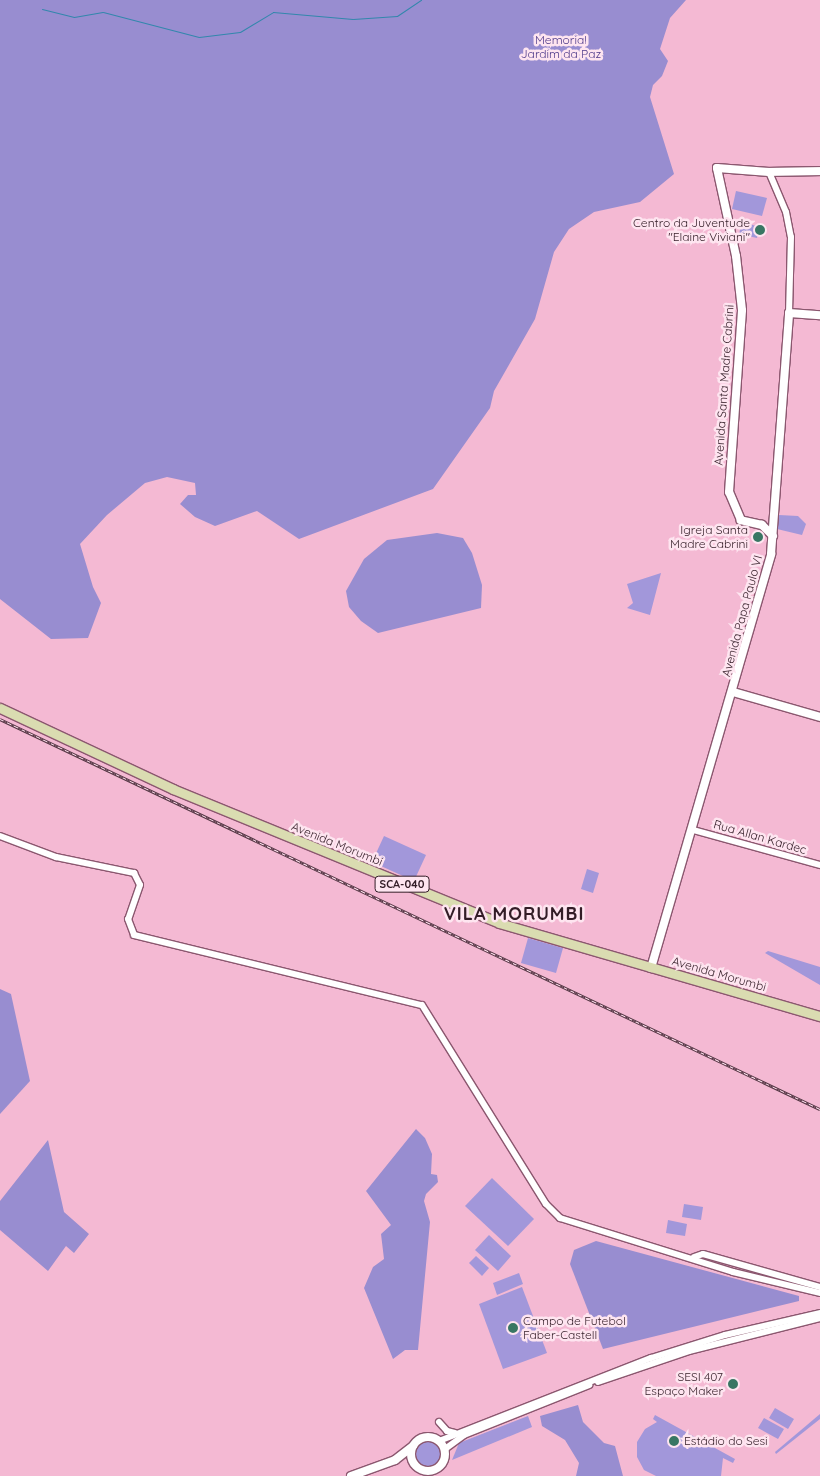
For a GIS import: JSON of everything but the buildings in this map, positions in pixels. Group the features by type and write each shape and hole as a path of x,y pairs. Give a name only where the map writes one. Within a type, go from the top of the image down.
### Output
{"main road":[{"name":"Avenida Santa Madre Cabrini","path":"762,525 741,520 729,492 742,310 736,256 717,168 769,172"},
{"path":"769,172 820,170"},
{"path":"789,313 820,315"},
{"name":"Avenida Papa Paulo VI","path":"652,968 769,564 773,536 789,313"},
{"path":"773,536 762,525 774,513"},
{"path":"733,692 820,717"},
{"name":"Avenida Morumbi","path":"0,708 173,789 499,923 820,1016"},
{"path":"351,1476 396,1460 427,1437 439,1441 445,1449 445,1459 439,1467 437,1476"},
{"path":"413,1446 411,1455 418,1470"},
{"path":"396,1460 418,1470 429,1471 439,1467"}],"street":[{"name":"Avenida Papa Paulo VI","path":"769,172 786,212 792,237 789,313"},
{"name":"Rua Allan Kardec","path":"693,830 820,865"},
{"path":"0,836 56,857 134,873 140,885 128,919 134,935 417,1002 428,1012 554,1214 566,1220 648,1247 694,1257 734,1272 820,1293"},
{"path":"694,1257 704,1254 820,1287"},
{"path":"439,1441 651,1358 733,1333 820,1313"},
{"path":"445,1449 464,1435 620,1374 689,1351 820,1318"},
{"path":"439,1422 447,1431 456,1433"}],"shaded area":[{"path":"736,191 767,198 762,216 732,209"},
{"path":"742,222 760,227 757,238 739,234"},
{"path":"779,515 798,516 806,524 802,535 777,529"},
{"path":"661,573 650,615 627,608 633,603 627,584"},
{"path":"384,836 426,855 414,881 372,862"},
{"path":"587,869 599,873 593,893 581,889"},
{"path":"528,938 563,948 556,973 521,963"},
{"path":"768,951 820,967 820,985 765,953"},
{"path":"492,1178 534,1219 508,1246 465,1206"},
{"path":"684,1204 703,1207 701,1220 682,1217"},
{"path":"668,1220 687,1224 685,1236 666,1233"},
{"path":"489,1235 511,1256 498,1271 475,1250"},
{"path":"476,1256 489,1268 482,1276 469,1263"},
{"path":"519,1273 523,1284 497,1295 493,1283"},
{"name":"Campo de Futebol Faber-Castell","path":"522,1287 547,1353 503,1369 479,1304"},
{"path":"775,1408 794,1419 788,1429 769,1418"},
{"path":"820,1414 820,1419 776,1454 775,1452"},
{"path":"655,1415 735,1459 733,1463 723,1458 721,1476 656,1476 644,1470 637,1457 637,1442 645,1429 657,1422 653,1419"},
{"path":"528,1416 532,1427 452,1460 459,1443"},
{"path":"764,1418 784,1429 778,1439 758,1428"},
{"path":"429,1441 438,1445 442,1454 438,1463 429,1467 420,1463 416,1454 420,1445"}],"green space":[{"name":"Memorial Jardim da Paz","path":"0,0 686,0 670,18 660,49 668,61 662,76 653,85 650,97 674,174 640,202 594,212 569,229 554,252 535,319 494,391 490,408 433,489 299,539 257,511 215,526 195,517 180,504 188,495 196,495 195,483 167,477 145,483 107,515 80,544 93,587 101,603 88,638 51,639 0,599"},
{"path":"437,533 463,538 472,553 482,585 481,608 378,633 361,621 349,607 346,591 364,559 387,540"},
{"path":"0,989 11,994 30,1081 0,1114"},
{"path":"416,1129 425,1138 432,1154 431,1174 437,1175 438,1182 426,1194 424,1201 430,1222 418,1350 405,1350 393,1359 364,1288 373,1267 384,1259 381,1234 391,1225 366,1191"},
{"path":"48,1140 64,1212 89,1234 74,1253 66,1246 48,1271 0,1230 0,1201"},
{"path":"596,1241 799,1296 799,1301 603,1349 570,1264 574,1250"},
{"path":"578,1405 583,1422 604,1443 615,1446 623,1476 576,1476 579,1463 565,1440 542,1426 540,1416"}],"waterway":[{"path":"42,9 74,17 103,12 199,37 240,32 273,12 353,19 397,16 421,0"}],"railway":[{"path":"0,719 820,1109"}],"place":[{"name":"Centro da Juventude \"Elaine Viviani\"","path":"760,230"},
{"name":"Igreja Santa Madre Cabrini","path":"758,537"},
{"name":"Campo de Futebol Faber-Castell","path":"513,1328"},
{"name":"SESI 407 Espaço Maker","path":"733,1384"},
{"name":"Estádio do Sesi","path":"674,1441"}],"district":[{"name":"VILA MORUMBI","path":"514,914"}]}
